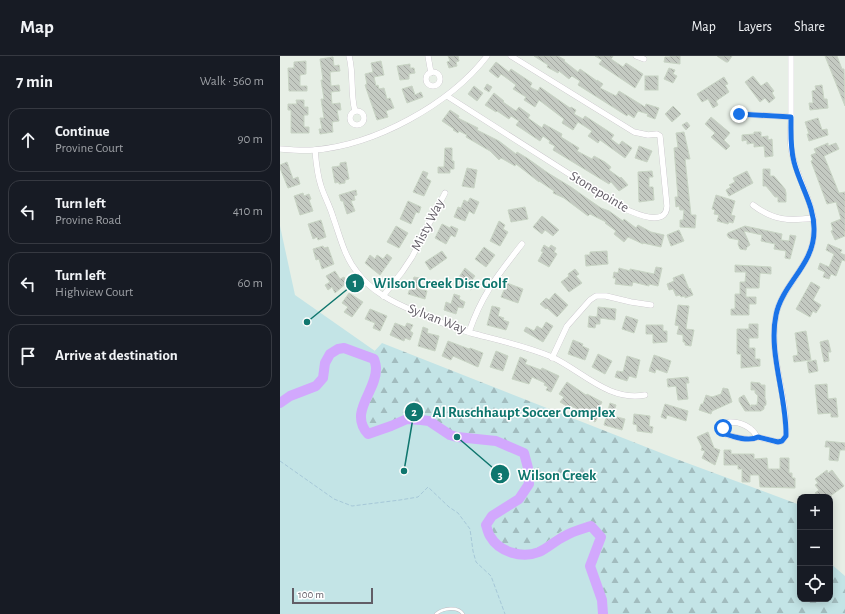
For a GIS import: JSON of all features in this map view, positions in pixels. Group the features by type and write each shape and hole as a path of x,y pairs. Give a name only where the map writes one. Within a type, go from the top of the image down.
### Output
{"street":[{"path":"349,56 355,111"},
{"path":"428,56 431,72"},
{"path":"280,150 315,150 353,142 386,131 415,116 447,96 466,79 487,56"},
{"name":"Stonepointe","path":"447,96 621,207 651,218 663,216 667,206 660,136 657,134 642,134 634,132 511,56"},
{"path":"636,56 644,59"},
{"path":"758,437 751,429 742,424 730,422 726,423 723,428 725,434 751,439 758,437 778,442 784,440 786,436 775,345 774,322 780,302 791,283 804,266 812,249 814,231 814,218 792,154 791,56"},
{"path":"739,114 791,117"},
{"name":"Sylvan Way","path":"315,150 321,186 331,209 347,257 362,279 375,291 412,311 470,332 527,348 552,358 605,388 635,397 645,395"},
{"name":"Misty Way","path":"383,296 412,257 445,193"},
{"path":"753,204 767,214 777,218 795,220 814,218"},
{"path":"470,332 487,290 522,244"},
{"path":"552,358 567,326 586,304 596,296 606,296 651,305"}],"lane":[{"path":"436,614 441,611 457,609 464,614"}],"path":[{"path":"280,462 334,499 352,506 418,497 428,487 449,507 458,513 470,529 476,562 491,576 505,614"}],"green space":[{"path":"280,226 295,295 375,351 370,356 379,366 370,387 361,421 377,436 390,425 411,415 431,419 452,435 501,440 524,457 530,486 518,496 530,554 576,520 584,521 601,541 592,566 603,614 280,614"},
{"path":"382,343 679,460 797,504 797,602 833,602 833,566 845,576 845,614 603,614 592,566 601,540 584,521 575,521 530,554 510,551 486,530 500,508 530,486 524,457 501,441 452,435 431,419 411,415 390,425 377,436 361,421 370,387 379,366 369,357"}],"building":[{"path":"448,56 458,56 459,61 456,62 457,66 449,68 447,62 450,61"},
{"path":"534,56 558,56 565,60 564,61 578,72 580,69 603,84 600,88 616,96 619,91 645,107 646,104 659,108 655,119 647,116 648,114 638,111 634,118 628,114 627,116 578,85 580,81 572,76 569,79 559,71 558,73 547,67 548,65"},
{"path":"595,56 613,56 611,59 623,67 626,63 643,74 635,88 599,64 602,60"},
{"path":"680,56 680,64 664,62 665,57"},
{"path":"717,56 732,56 728,62 726,62"},
{"path":"825,56 837,56 842,69 844,69 845,106"},
{"path":"333,57 334,66 339,65 340,71 330,72 331,86 339,85 340,91 331,92 332,104 340,103 341,110 337,110 339,121 332,122 333,132 320,134 319,129 322,129 320,118 324,118 321,99 324,99 320,59"},
{"path":"306,61 306,74 300,75 300,86 307,86 307,91 289,91 288,68 294,68 294,62"},
{"path":"381,61 384,75 374,77 376,86 378,85 379,89 384,88 387,99 390,98 394,108 386,111 388,117 377,120 365,85 367,84 365,74 373,72 371,63"},
{"path":"496,62 509,72 511,69 532,83 530,87 538,91 540,87 570,108 571,107 576,110 574,114 583,119 585,116 614,135 611,139 619,145 622,141 632,148 625,158 600,140 598,143 588,136 592,131 578,122 573,130 562,123 564,119 539,100 535,107 524,100 526,97 513,89 516,85 501,74 498,78 489,71"},
{"path":"410,64 410,68 414,68 415,73 409,74 409,79 400,80 397,66"},
{"path":"669,68 675,70 673,74 677,76 673,83 664,79"},
{"path":"645,76 658,76 658,90 645,90"},
{"path":"753,76 761,86 767,82 774,91 772,93 775,98 769,103 765,98 760,102 745,82"},
{"path":"724,77 728,84 725,85 729,92 716,101 718,105 713,108 708,99 702,102 697,94"},
{"path":"487,84 492,87 489,92 484,89"},
{"path":"822,85 824,99 827,99 828,108 810,110 809,103 813,103 812,91 816,90 815,86"},
{"path":"412,86 415,95 421,92 423,97 407,103 402,89"},
{"path":"474,86 483,93 477,101 468,94"},
{"path":"494,93 504,101 503,102 516,111 519,107 530,115 528,118 542,128 544,124 562,134 561,137 579,148 577,151 592,159 594,156 605,162 611,167 609,170 620,178 621,177 628,185 619,191 611,182 609,184 553,150 555,146 549,143 550,141 543,136 540,141 516,125 519,121 511,116 509,119 485,105"},
{"path":"296,100 304,100 304,107 308,107 308,115 304,115 304,127 309,127 309,133 291,133 291,110 288,110 288,104 297,104"},
{"path":"673,106 681,114 672,122 665,114"},
{"path":"450,110 459,116 458,118 499,141 516,154 517,152 527,158 601,208 609,211 623,221 624,219 636,228 638,225 651,232 664,235 661,247 643,244 628,237 624,242 614,234 616,231 605,223 606,222 590,214 588,216 564,198 553,193 554,191 539,182 516,164 515,166 501,158 499,160 490,151 466,137 467,135 453,130 454,129 442,121"},
{"path":"711,117 730,133 724,140 730,146 726,150 711,137 715,133 705,124"},
{"path":"818,118 822,130 827,129 828,135 809,141 807,134 809,134 805,122"},
{"path":"687,122 690,126 686,130 682,125"},
{"path":"684,132 690,159 685,159 691,215 696,215 695,228 680,227 680,220 683,220 684,210 680,210 679,206 676,207 675,197 678,197 674,148 678,147 676,133"},
{"path":"754,132 761,132 761,137 768,136 768,140 772,139 773,156 765,157 764,146 754,147 754,143 747,144 747,140 742,141 742,135 754,134"},
{"path":"828,143 828,146 836,143 839,149 824,156 839,193 845,192 845,236 835,240 831,231 833,230 831,223 841,219 836,202 827,204 811,161 813,160 811,155 816,153 814,149"},
{"path":"639,146 652,151 647,162 635,158"},
{"path":"445,148 452,148 452,161 454,161 454,169 450,169 450,173 438,173 438,167 444,167"},
{"path":"287,162 293,179 298,177 300,184 288,188 280,168 280,165"},
{"path":"346,162 349,179 345,180 345,183 335,183 332,167 340,166 340,163"},
{"path":"467,168 477,170 474,188 462,186"},
{"path":"763,169 770,169 770,176 774,176 785,189 786,202 778,202 778,197 775,197 766,186 763,186"},
{"path":"423,171 428,173 426,178 431,181 424,196 413,192"},
{"path":"652,171 653,177 649,177 649,187 653,187 654,200 639,202 638,172"},
{"path":"747,171 753,183 729,196 726,190 731,187 729,185 735,182 733,178"},
{"path":"356,190 357,195 354,196 355,200 351,201 355,211 347,214 343,201 341,201 339,195"},
{"path":"303,193 304,196 309,194 311,199 309,200 313,211 300,215 294,196"},
{"path":"716,195 735,201 731,215 735,216 733,223 729,222 728,224 717,221 719,215 714,214 715,210 712,209"},
{"path":"470,198 479,202 474,214 469,211 465,221 454,217 458,207 461,208 464,200 468,202"},
{"path":"408,201 421,207 419,213 416,212 411,224 400,219"},
{"path":"525,207 528,219 511,222 508,210"},
{"path":"542,216 559,230 553,236 545,230 542,234 533,227"},
{"path":"321,220 326,237 318,240 317,237 313,239 308,224"},
{"path":"499,221 505,225 503,229 508,232 500,246 490,241"},
{"path":"442,224 450,228 451,226 458,229 455,237 451,235 446,244 435,238"},
{"path":"396,226 408,233 399,248 387,242"},
{"path":"745,226 782,234 781,240 789,241 790,235 796,236 790,259 785,258 786,251 774,249 775,244 761,241 762,235 744,231 750,245 746,250 740,249 738,244 739,240 729,238 727,235 728,233"},
{"path":"679,230 684,241 671,246 667,235"},
{"path":"828,244 842,250 840,253 845,255 845,261 842,260 836,276 831,274 829,279 823,277 825,272 818,269 820,263 829,267 834,254 826,250"},
{"path":"544,245 549,248 551,245 556,248 554,252 557,254 549,267 538,261 543,252 541,251"},
{"path":"323,246 324,248 328,247 334,264 322,269 319,259 316,260 313,249"},
{"path":"484,247 495,255 486,267 475,259"},
{"path":"442,251 447,258 430,270 425,262"},
{"path":"607,251 608,264 586,266 585,255 590,255 590,252"},
{"path":"387,254 392,258 380,275 365,263 370,255 375,259 377,255 383,259"},
{"path":"735,265 771,267 771,274 760,273 759,288 746,288 746,297 756,297 756,304 749,304 749,315 731,315 731,309 735,309 735,294 740,294 740,282 745,282 746,272 735,272"},
{"path":"656,267 662,268 658,286 649,284 649,286 633,282 632,286 615,284 616,278 613,278 614,272 618,273 619,268 654,274"},
{"path":"465,268 475,276 472,280 476,283 471,290 457,280"},
{"path":"575,269 579,274 576,276 582,283 569,292 561,282"},
{"path":"335,271 340,279 344,277 348,282 335,293 332,287 328,290 325,285 330,282 326,276"},
{"path":"683,274 693,295 685,298 685,296 676,296 673,289 669,290 667,284 674,281 673,278"},
{"path":"414,277 420,278 417,288 427,291 425,299 408,294"},
{"path":"811,282 820,287 813,300 821,305 816,313 813,311 810,317 796,309"},
{"path":"507,283 523,289 518,303 501,297"},
{"path":"349,293 363,302 352,317 344,312 348,307 342,303"},
{"path":"555,293 568,305 557,317 540,304 546,298 549,300"},
{"path":"454,294 460,296 459,299 465,302 463,308 458,307 456,314 444,310 446,302 451,304"},
{"path":"678,305 689,306 686,329 694,330 691,346 685,345 685,342 683,342 683,335 677,334 679,326 675,325"},
{"path":"492,306 500,308 498,316 509,322 506,330 487,325"},
{"path":"598,307 616,309 615,320 600,318 600,324 596,324 595,328 588,327 589,316 597,317"},
{"path":"370,309 387,316 380,331 373,328 375,323 365,319"},
{"path":"626,316 638,320 634,333 622,329"},
{"path":"546,322 553,326 543,342 524,331 526,327 534,331 537,326 542,329"},
{"path":"395,323 405,327 407,323 413,325 410,331 413,333 410,340 405,338 404,341 390,335"},
{"path":"749,324 758,324 758,338 749,338 749,348 755,348 755,359 760,359 760,366 741,368 741,354 737,354 737,329 749,329"},
{"path":"646,325 663,325 663,331 667,331 667,342 653,343 653,334 646,334"},
{"path":"423,327 428,329 427,333 439,336 435,351 418,346"},
{"path":"806,331 811,360 794,362 793,356 798,355 795,333"},
{"path":"573,340 583,344 582,346 589,349 585,360 568,354"},
{"path":"828,340 831,352 828,352 829,361 824,362 820,342"},
{"path":"448,341 483,353 478,367 453,356 451,360 442,356"},
{"path":"496,351 508,356 503,371 490,367"},
{"path":"598,354 612,361 605,374 592,367"},
{"path":"654,355 671,361 667,373 656,369 655,373 649,371"},
{"path":"627,356 640,360 636,378 629,376 627,381 615,377 617,371 623,372"},
{"path":"520,357 527,360 525,364 541,370 542,368 559,376 551,392 546,390 548,387 544,385 545,383 532,377 529,384 512,379"},
{"path":"816,360 818,371 809,373 807,362"},
{"path":"688,377 689,383 686,383 688,399 678,400 676,386 668,387 667,379"},
{"path":"567,382 586,395 587,394 602,402 597,412 600,414 595,422 585,417 586,414 571,406 570,408 560,402 564,397 559,394"},
{"path":"751,382 765,385 766,405 761,411 745,411 739,401 739,398 744,395 751,407 751,405 757,405 758,396 755,393 755,390 751,390"},
{"path":"827,384 828,399 836,398 838,417 831,417 831,413 818,414 815,385"},
{"path":"723,388 728,389 732,402 712,411 711,414 699,410 706,395 712,397 721,394"},
{"path":"610,403 616,405 613,416 625,419 622,430 604,425"},
{"path":"665,404 688,411 686,421 667,415 666,419 661,417"},
{"path":"634,414 650,416 649,426 653,427 652,433 637,431 637,425 633,424"},
{"path":"708,432 714,448 720,450 715,465 702,458 705,451 701,450 702,447 697,437"},
{"path":"826,441 845,443 845,450 840,450 838,461 829,460 830,447 825,447"},
{"path":"724,450 731,450 731,454 754,454 754,459 767,458 768,469 780,469 780,458 789,458 789,473 792,473 792,478 795,478 795,488 760,487 759,475 750,475 750,482 742,482 742,469 738,469 738,465 724,465"},
{"path":"827,470 828,473 832,470 844,486 833,494 816,494 815,493 819,490 815,485 818,483 815,479"}],"waterway":[{"path":"280,403 290,396 316,386 323,378 325,363 330,354 338,349 344,348 374,359 375,362 375,377 365,401 361,418 363,426 368,434 407,419 421,420 429,421 450,435 496,441 524,453 528,468 529,484 519,499 492,516 486,525 489,535 494,542 505,550 512,553 525,555 539,552 568,534 591,526 601,537 590,566 602,600 603,614"}],"place":[{"name":"Wilson Creek Disc Golf","path":"307,322"},
{"name":"Wilson Creek","path":"457,437"},
{"name":"Al Ruschhaupt Soccer Complex","path":"404,471"}],"route":[{"path":"723,428 725,434 746,439 755,439 758,437 778,442 784,440 786,436 775,345 774,322 784,293 804,266 814,242 814,218 812,208 794,164 792,154 791,117 739,114"}]}
